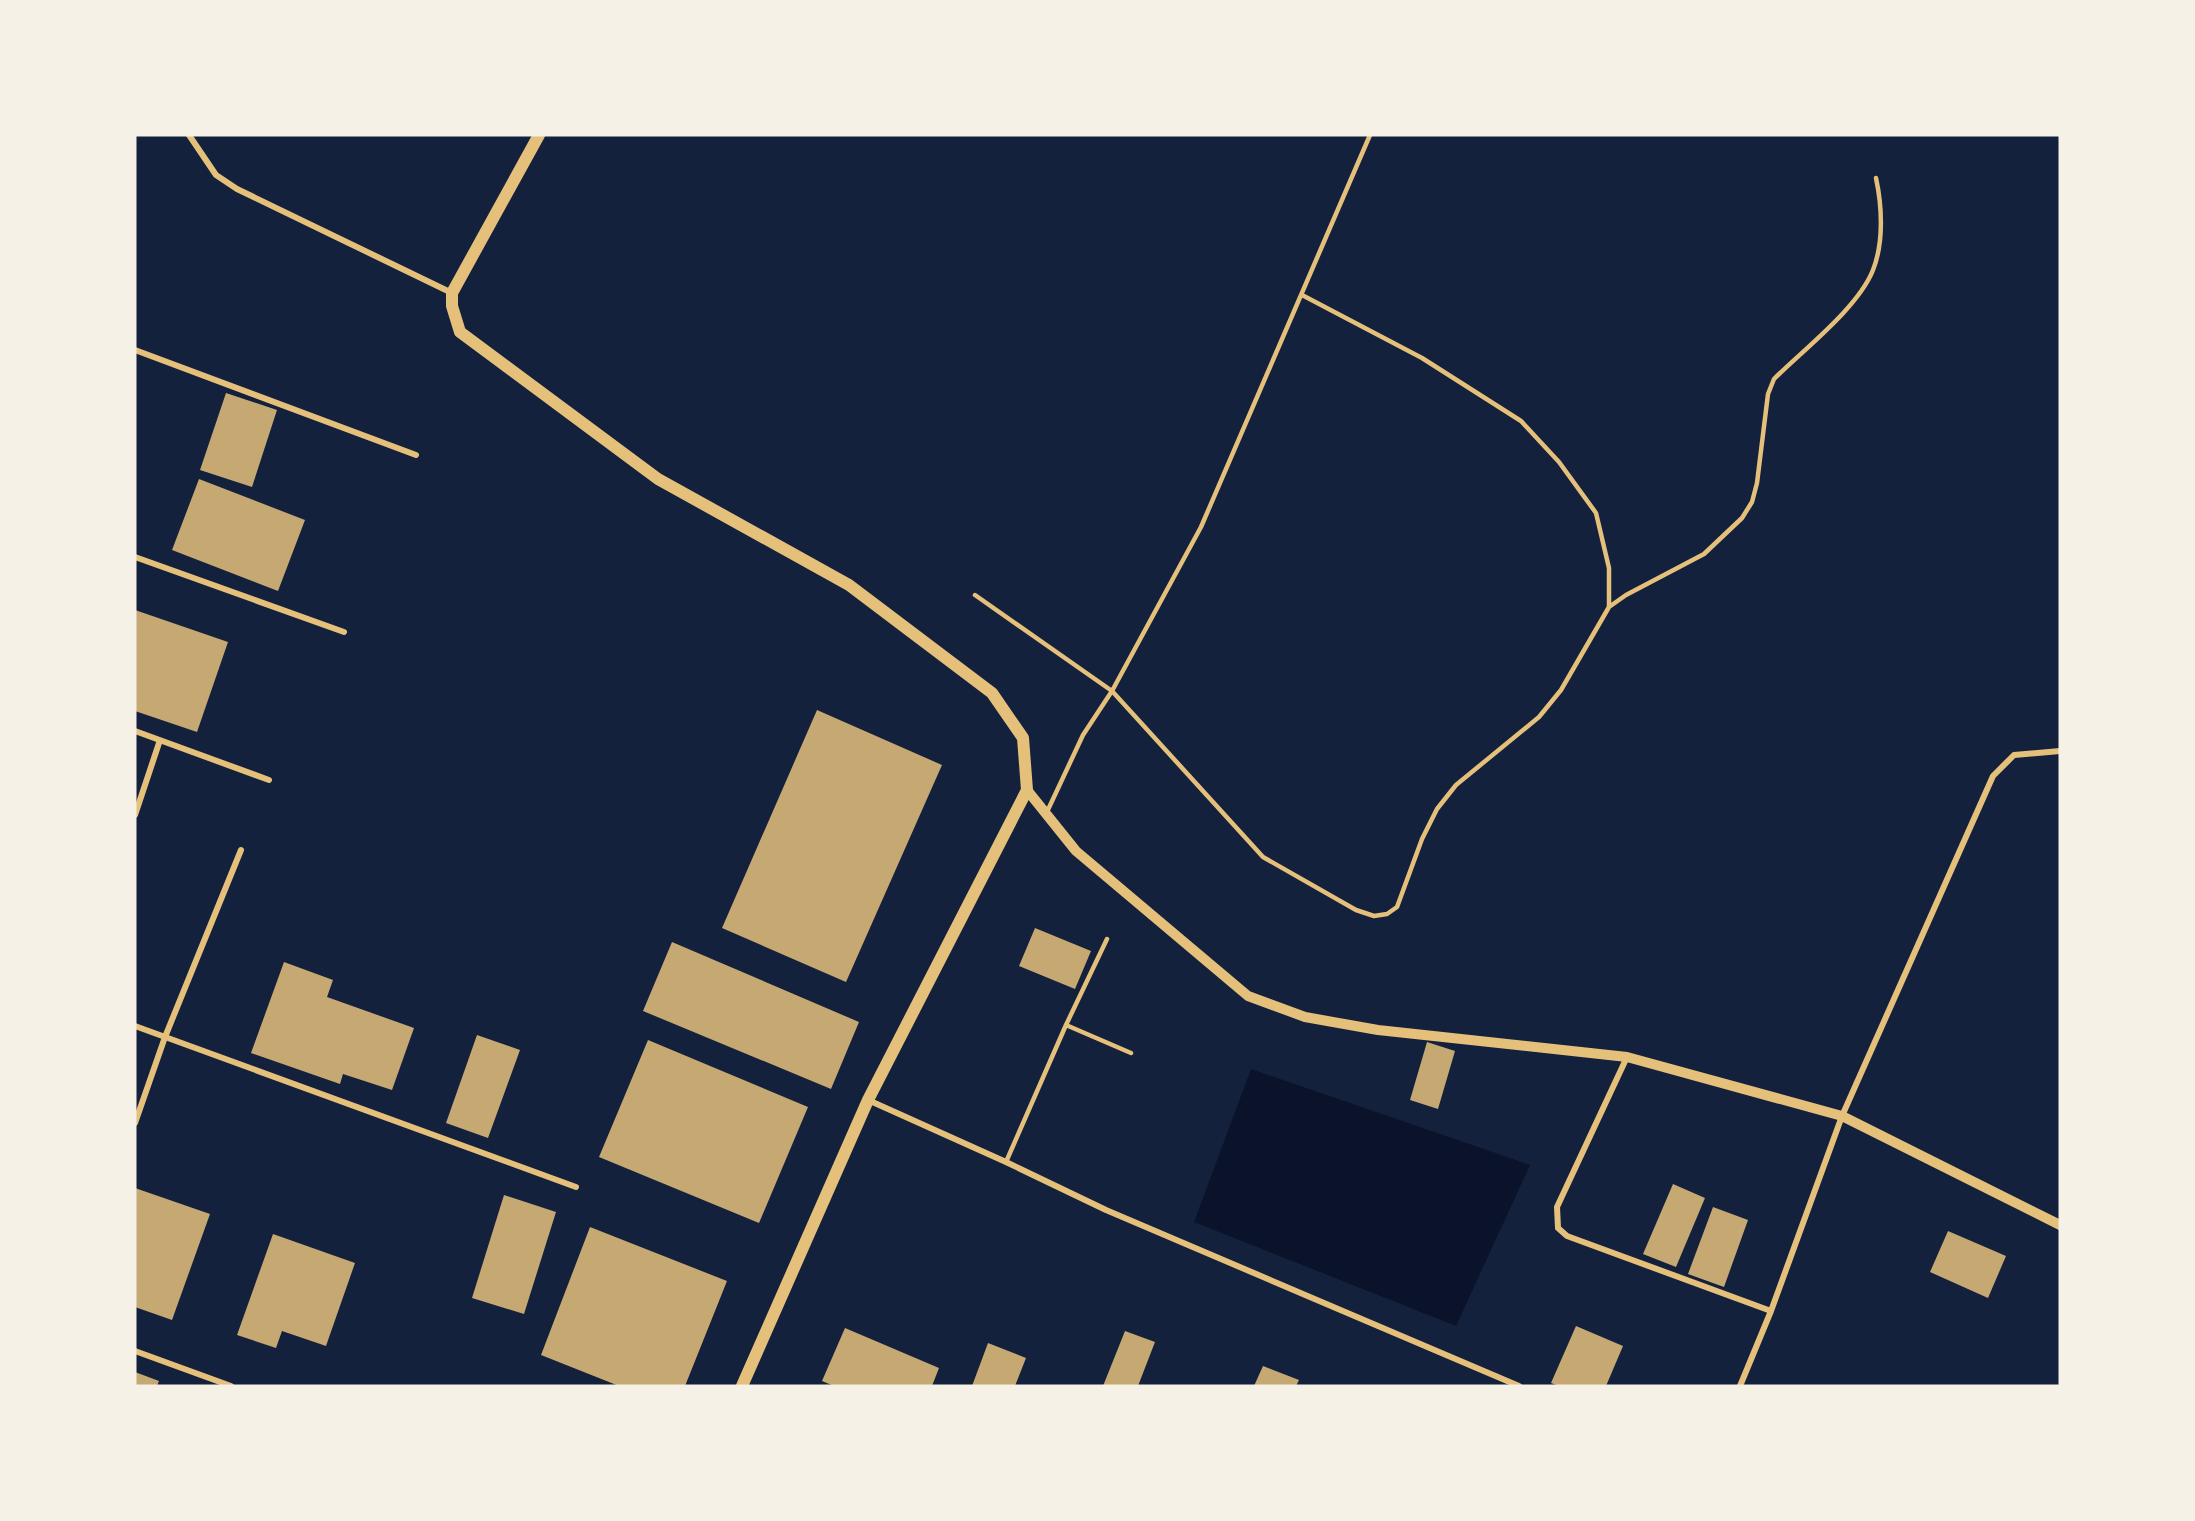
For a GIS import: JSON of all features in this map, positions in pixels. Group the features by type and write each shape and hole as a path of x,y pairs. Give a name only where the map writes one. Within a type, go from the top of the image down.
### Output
{"main road":[{"path":"539,135 453,293 452,306 460,332 658,479 849,585 992,693 1023,738 1027,790 868,1100 742,1386"}],"street":[{"path":"189,135 216,175 237,189 453,293"},
{"path":"135,351 416,455"},
{"path":"135,557 344,632"},
{"path":"135,731 269,780"},
{"path":"135,815 160,740"},
{"path":"1740,1386 1771,1311 1842,1116 1993,776 2014,755 2060,751"},
{"path":"1027,790 1076,851 1248,996 1305,1017 1378,1030 1627,1057 1842,1116 2060,1225"},
{"path":"135,1123 165,1037 241,850"},
{"path":"135,1026 576,1186"},
{"path":"1627,1057 1557,1207 1558,1228 1567,1236 1771,1311"},
{"path":"868,1100 1106,1210 1519,1386"},
{"path":"135,1351 231,1386"}],"lane":[{"path":"1046,814 1083,735 1112,691 1201,527 1370,135"},
{"path":"975,596 1112,691 1263,857 1356,910 1374,916 1387,914 1397,907 1422,839 1437,809 1456,785 1539,717 1561,690 1609,607 1626,594 1704,554 1742,518 1752,501 1757,483 1768,394 1774,379 1852,303 1873,271 1879,248 1880,219 1876,178"},
{"path":"1302,295 1422,358 1521,421 1558,462 1596,513 1609,568 1609,607"},
{"path":"1006,1162 1066,1025 1107,939"},
{"path":"1066,1025 1131,1053"}],"water":[{"path":"1251,1069 1530,1165 1456,1326 1194,1222"}],"building":[{"path":"226,393 277,410 252,487 200,470"},
{"path":"199,479 305,520 278,591 172,550"},
{"path":"135,610 228,642 197,732 135,711"},
{"path":"817,710 942,765 846,982 722,928"},
{"path":"1035,928 1091,951 1075,989 1019,966"},
{"path":"672,942 859,1022 831,1089 643,1011"},
{"path":"284,962 333,980 327,997 414,1028 392,1090 343,1074 340,1084 251,1053"},
{"path":"477,1035 520,1050 488,1138 446,1123"},
{"path":"648,1040 808,1107 759,1223 599,1157"},
{"path":"1427,1042 1455,1051 1438,1109 1410,1100"},
{"path":"1673,1184 1705,1198 1676,1267 1643,1254"},
{"path":"135,1188 210,1214 172,1320 135,1307"},
{"path":"504,1195 556,1212 524,1314 472,1298"},
{"path":"1713,1207 1748,1220 1724,1287 1688,1274"},
{"path":"590,1227 727,1281 685,1386 619,1386 541,1355"},
{"path":"1948,1231 2006,1256 1988,1298 1930,1272"},
{"path":"273,1234 355,1263 326,1346 282,1331 276,1348 237,1335"},
{"path":"1576,1326 1623,1346 1606,1386 1559,1386 1551,1383"},
{"path":"845,1328 939,1368 932,1386 834,1386 822,1381"},
{"path":"1125,1331 1155,1342 1138,1386 1103,1386"},
{"path":"988,1343 1026,1358 1015,1386 972,1386"},
{"path":"1263,1366 1299,1380 1296,1386 1254,1386"},
{"path":"135,1372 159,1381 157,1386 135,1386"}]}
